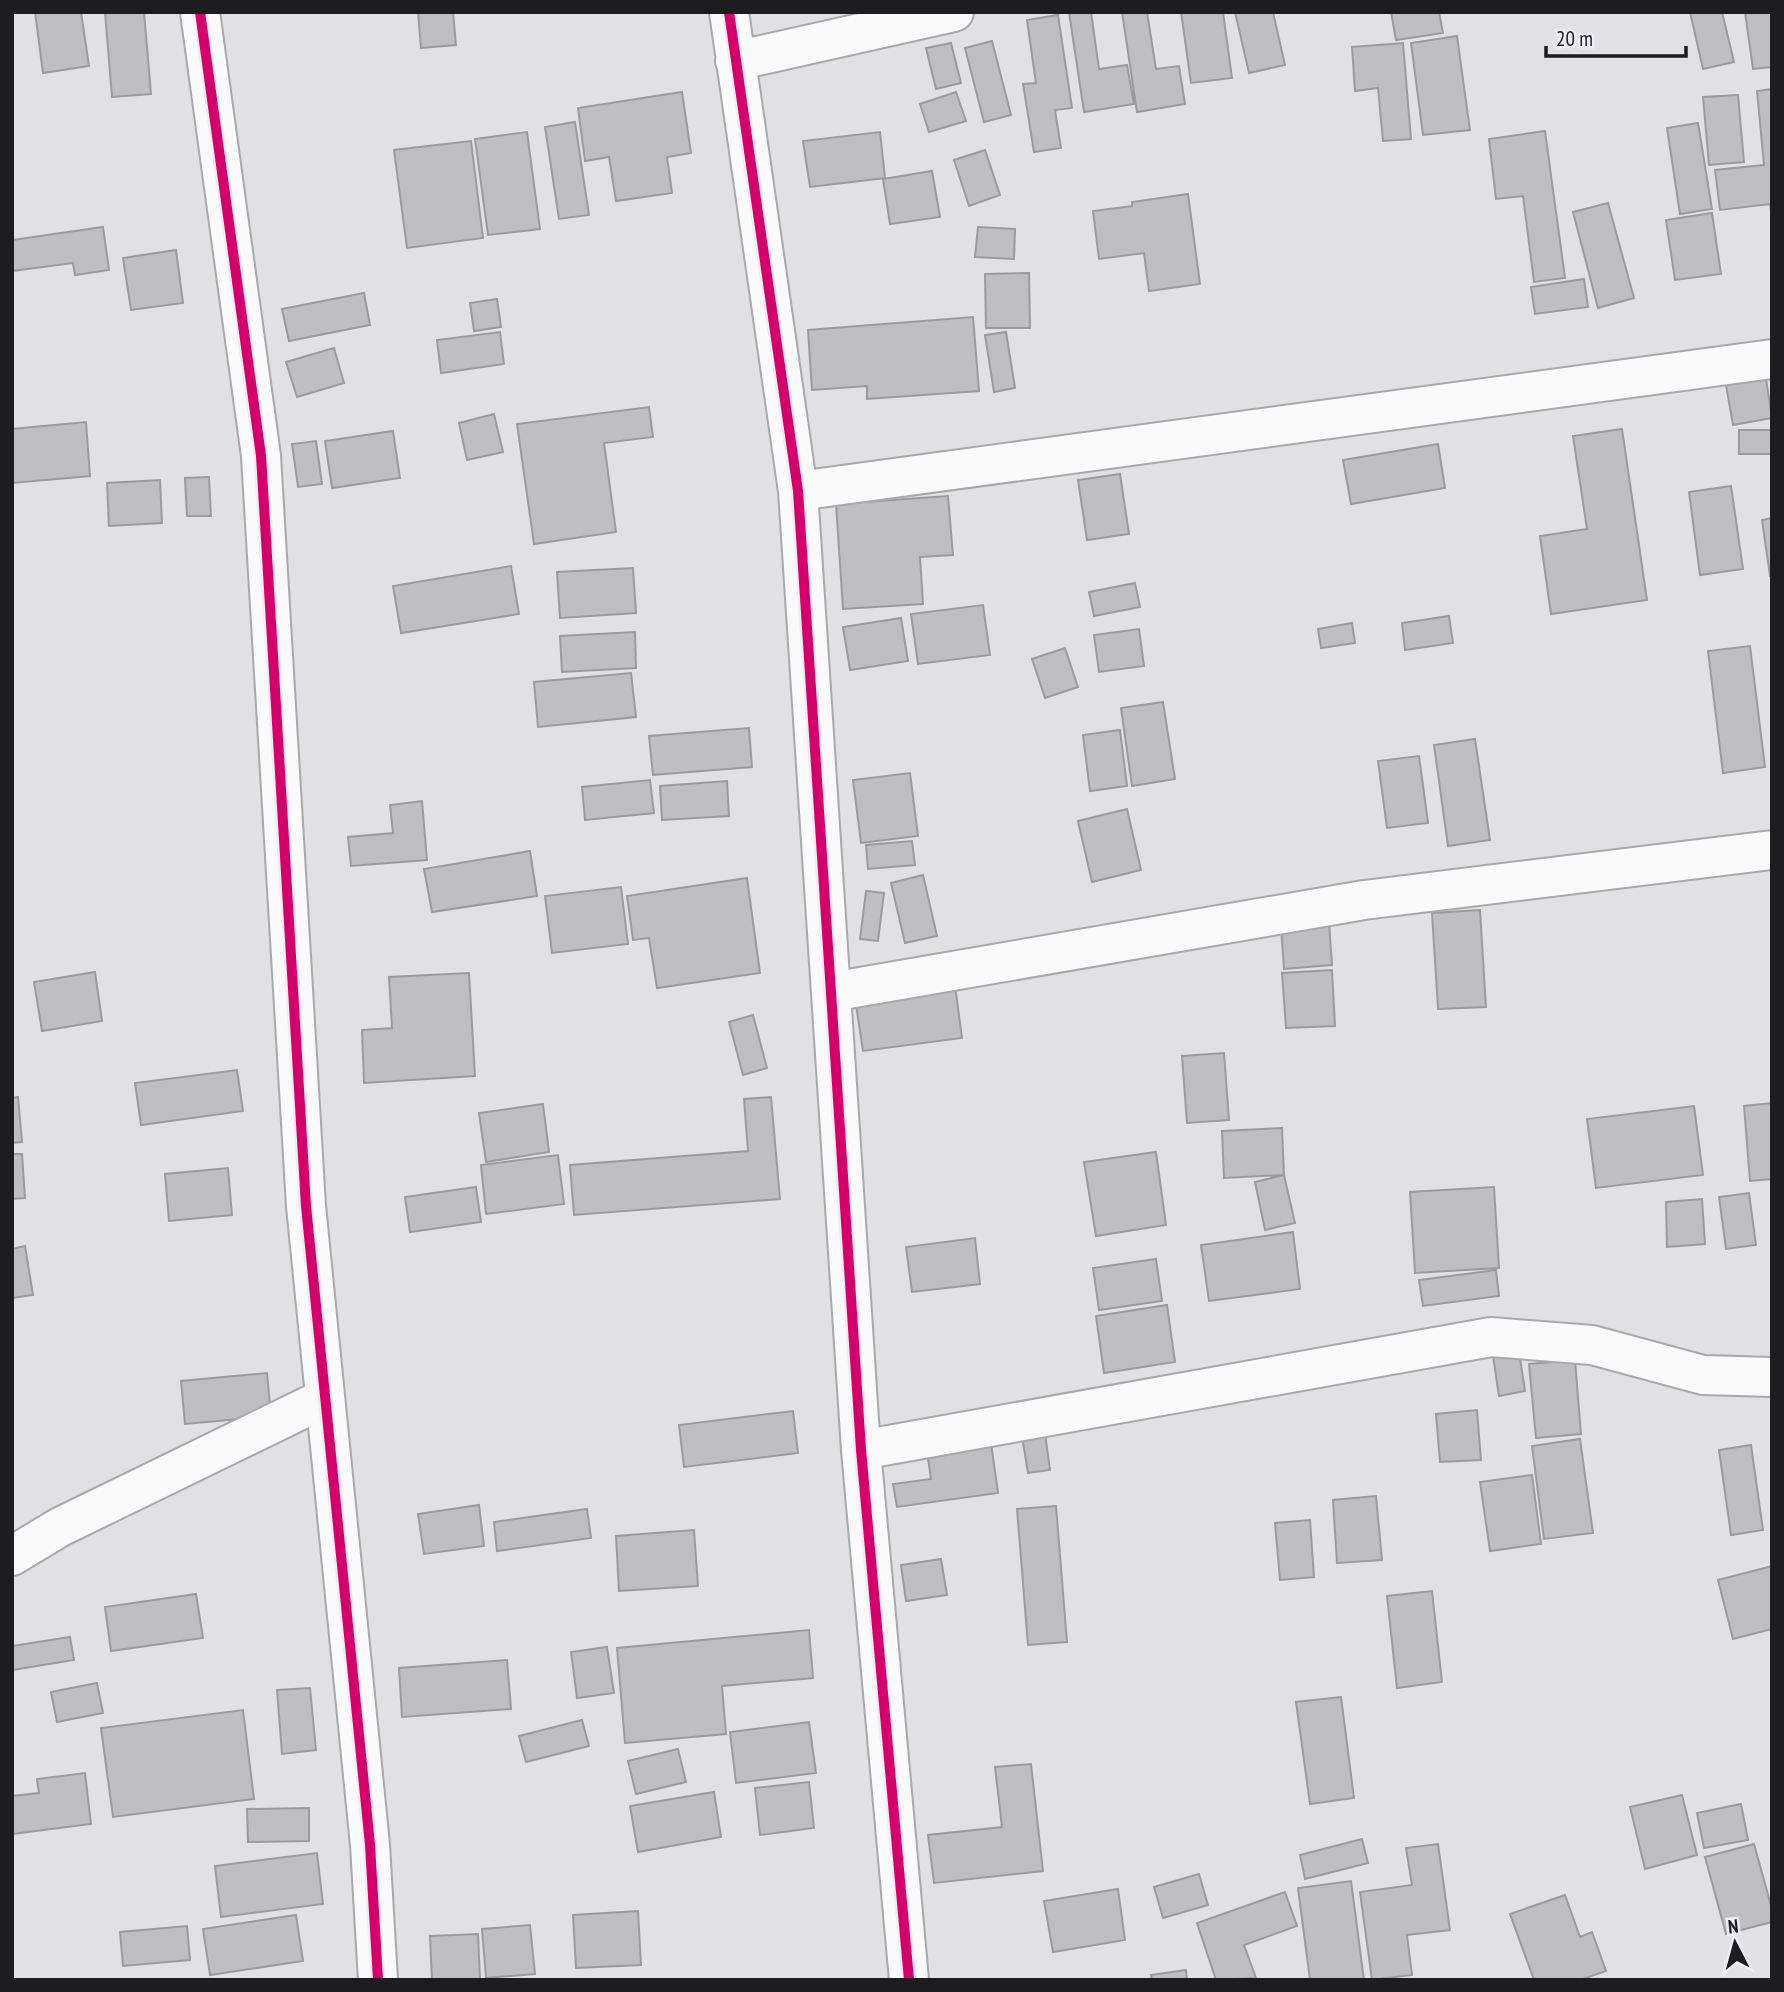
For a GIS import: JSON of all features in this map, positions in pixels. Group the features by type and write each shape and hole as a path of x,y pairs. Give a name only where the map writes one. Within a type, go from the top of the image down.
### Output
{"street":[{"path":"200,12 261,456 306,1206 370,1845 378,1980"},
{"path":"729,12 798,491 862,1450 909,1980"},
{"path":"735,61 954,12"},
{"path":"798,491 1772,359"},
{"path":"831,992 1364,900 1772,850"},
{"path":"862,1450 1490,1337 1592,1345 1703,1375 1772,1377"},
{"path":"12,1556 60,1527 325,1398"}],"building":[{"path":"35,12 81,12 89,66 43,73"},
{"path":"105,12 144,12 151,94 112,97"},
{"path":"418,12 453,12 456,45 421,48"},
{"path":"1069,12 1091,12 1099,69 1127,65 1134,104 1084,112"},
{"path":"1122,12 1147,12 1156,69 1179,66 1185,104 1137,112"},
{"path":"1181,12 1223,12 1232,78 1191,83"},
{"path":"1235,12 1273,12 1285,65 1249,73"},
{"path":"1391,12 1439,12 1443,33 1396,40"},
{"path":"1690,12 1722,12 1734,62 1703,69"},
{"path":"1745,12 1772,12 1772,67 1753,69"},
{"path":"1058,15 1072,108 1055,110 1061,148 1034,152 1023,84 1036,83 1027,20"},
{"path":"1457,36 1470,130 1423,135 1411,43"},
{"path":"992,41 1011,115 984,122 965,48"},
{"path":"951,43 961,83 936,89 926,48"},
{"path":"1403,43 1411,139 1383,141 1378,88 1355,91 1352,47"},
{"path":"1772,89 1772,218 1770,204 1720,210 1715,170 1764,165 1757,91"},
{"path":"682,92 691,153 667,157 672,193 616,201 609,157 585,161 578,108"},
{"path":"956,92 966,121 929,132 920,104"},
{"path":"1738,95 1744,162 1709,165 1703,97"},
{"path":"575,122 589,215 559,219 545,127"},
{"path":"1698,123 1712,209 1680,214 1667,128"},
{"path":"1545,131 1565,278 1534,282 1523,196 1496,199 1489,139"},
{"path":"527,132 540,229 488,235 475,139"},
{"path":"880,132 885,178 810,187 803,141"},
{"path":"471,141 483,238 407,248 394,150"},
{"path":"985,150 1000,195 969,206 954,160"},
{"path":"932,171 940,217 890,224 883,179"},
{"path":"1188,194 1200,284 1149,291 1144,253 1099,259 1093,211"},
{"path":"1608,203 1634,298 1598,308 1573,212"},
{"path":"1712,213 1721,274 1675,280 1666,220"},
{"path":"103,227 109,270 75,275 73,263 12,271 12,240"},
{"path":"978,227 1015,229 1014,259 975,257"},
{"path":"176,250 183,303 131,310 123,258"},
{"path":"1029,273 1030,328 986,328 985,274"},
{"path":"1584,279 1588,307 1535,314 1531,287"},
{"path":"364,293 370,325 289,341 282,309"},
{"path":"497,299 501,327 474,331 470,303"},
{"path":"973,317 979,391 867,399 867,386 812,390 808,330"},
{"path":"500,332 504,364 441,373 437,340"},
{"path":"1006,332 1015,388 994,392 985,335"},
{"path":"334,348 344,383 297,397 286,362"},
{"path":"1765,372 1772,418 1733,425 1725,379"},
{"path":"649,407 653,437 604,443 616,532 534,544 517,424"},
{"path":"649,407 653,437 604,443 616,532 534,544 517,424"},
{"path":"494,414 503,452 467,460 459,423"},
{"path":"86,422 90,476 12,483 12,429"},
{"path":"1622,429 1647,600 1551,614 1540,536 1587,529 1573,436"},
{"path":"1739,430 1771,430 1771,454 1739,454"},
{"path":"1739,430 1771,430 1771,454 1739,454"},
{"path":"393,431 400,478 332,488 325,441"},
{"path":"316,441 322,484 298,487 292,444"},
{"path":"1438,444 1445,488 1351,504 1343,460"},
{"path":"1120,474 1129,534 1087,540 1078,480"},
{"path":"1120,474 1129,534 1087,540 1078,480"},
{"path":"209,477 211,516 187,516 185,478"},
{"path":"160,480 162,523 109,526 107,483"},
{"path":"1731,486 1743,569 1700,575 1689,492"},
{"path":"948,496 953,555 920,557 923,604 843,609 836,504"},
{"path":"1772,518 1772,576 1770,576 1762,520"},
{"path":"511,566 519,614 401,633 393,586"},
{"path":"633,568 636,613 560,618 557,572"},
{"path":"1135,583 1140,607 1094,616 1089,592"},
{"path":"983,605 990,655 918,664 911,614"},
{"path":"1449,616 1453,643 1405,650 1402,623"},
{"path":"901,618 908,661 850,670 843,627"},
{"path":"1352,623 1355,643 1321,648 1318,629"},
{"path":"1139,629 1144,666 1099,672 1094,635"},
{"path":"635,632 636,668 562,672 560,636"},
{"path":"1750,646 1765,767 1723,773 1708,651"},
{"path":"1065,648 1078,687 1045,698 1032,659"},
{"path":"631,673 636,717 538,727 534,682"},
{"path":"1163,702 1175,779 1132,786 1121,708"},
{"path":"749,728 752,767 653,775 649,736"},
{"path":"1120,730 1127,786 1090,791 1083,735"},
{"path":"1475,739 1490,840 1448,846 1434,745"},
{"path":"1419,756 1428,823 1387,828 1378,761"},
{"path":"910,773 918,836 861,843 853,780"},
{"path":"650,780 654,813 585,820 582,787"},
{"path":"727,781 729,816 662,820 660,786"},
{"path":"422,801 427,860 351,866 348,837 393,833 390,805"},
{"path":"1127,809 1141,870 1092,882 1078,821"},
{"path":"912,841 915,865 868,869 866,845"},
{"path":"530,851 537,896 432,912 424,869"},
{"path":"923,875 937,936 905,943 891,883"},
{"path":"747,878 760,973 657,988 649,938 633,940 627,896"},
{"path":"621,887 628,944 552,953 545,896"},
{"path":"866,891 884,893 878,941 860,939"},
{"path":"1480,910 1486,1007 1438,1009 1432,913"},
{"path":"1329,922 1332,965 1284,969 1281,926"},
{"path":"1332,970 1335,1026 1286,1028 1282,973"},
{"path":"95,972 102,1021 42,1031 34,982"},
{"path":"469,973 475,1076 364,1083 362,1030 392,1028 389,977"},
{"path":"954,978 962,1038 863,1051 854,991"},
{"path":"954,978 962,1038 863,1051 854,991"},
{"path":"753,1015 767,1068 743,1075 729,1022"},
{"path":"1224,1053 1229,1120 1187,1123 1182,1056"},
{"path":"237,1070 243,1111 141,1125 135,1083"},
{"path":"18,1097 22,1142 12,1143 12,1098"},
{"path":"771,1097 780,1199 574,1215 570,1165 748,1151 744,1099"},
{"path":"1772,1103 1772,1179 1750,1181 1744,1106"},
{"path":"543,1104 549,1152 486,1162 479,1113"},
{"path":"1694,1106 1703,1175 1596,1188 1587,1119"},
{"path":"1282,1128 1284,1175 1224,1178 1222,1131"},
{"path":"1156,1152 1166,1225 1096,1236 1084,1162"},
{"path":"12,1154 22,1154 25,1198 12,1199"},
{"path":"558,1155 564,1204 486,1214 481,1165"},
{"path":"228,1168 232,1215 169,1221 165,1174"},
{"path":"1284,1175 1295,1223 1265,1230 1255,1182"},
{"path":"476,1187 481,1222 410,1232 405,1197"},
{"path":"1494,1187 1499,1268 1415,1273 1410,1192"},
{"path":"1749,1193 1756,1245 1726,1249 1719,1197"},
{"path":"1702,1199 1705,1244 1667,1247 1666,1202"},
{"path":"1293,1232 1300,1289 1209,1301 1201,1245"},
{"path":"975,1238 980,1284 912,1292 906,1247"},
{"path":"25,1246 33,1295 12,1298 12,1249"},
{"path":"1156,1259 1162,1301 1099,1310 1093,1268"},
{"path":"1496,1270 1499,1296 1423,1306 1419,1280"},
{"path":"1167,1305 1175,1362 1104,1373 1096,1316"},
{"path":"1518,1345 1525,1391 1499,1396 1492,1349"},
{"path":"1575,1360 1581,1434 1536,1438 1529,1364"},
{"path":"267,1373 271,1416 185,1424 181,1381"},
{"path":"1477,1410 1481,1460 1440,1462 1436,1414"},
{"path":"793,1411 798,1453 684,1467 679,1425"},
{"path":"1045,1433 1050,1470 1028,1473 1022,1436"},
{"path":"1580,1439 1593,1533 1544,1539 1532,1446"},
{"path":"991,1443 998,1493 897,1507 893,1484 931,1479 927,1451"},
{"path":"1751,1445 1763,1530 1731,1535 1719,1450"},
{"path":"1532,1475 1541,1544 1490,1551 1480,1482"},
{"path":"1376,1496 1382,1560 1337,1563 1333,1500"},
{"path":"479,1505 484,1546 424,1554 418,1514"},
{"path":"1056,1506 1067,1642 1028,1645 1017,1509"},
{"path":"587,1509 591,1538 497,1551 494,1522"},
{"path":"587,1509 591,1538 497,1551 494,1522"},
{"path":"1310,1520 1314,1577 1280,1580 1275,1523"},
{"path":"694,1530 698,1586 619,1591 616,1536"},
{"path":"941,1559 947,1595 906,1601 901,1565"},
{"path":"1772,1566 1772,1629 1733,1639 1718,1580"},
{"path":"1432,1591 1442,1682 1397,1688 1387,1596"},
{"path":"196,1594 203,1638 111,1651 105,1607"},
{"path":"809,1630 813,1678 722,1686 726,1734 625,1743 617,1648"},
{"path":"70,1637 74,1660 12,1670 12,1646"},
{"path":"607,1647 614,1693 577,1698 571,1652"},
{"path":"507,1660 511,1709 402,1717 399,1668"},
{"path":"97,1683 103,1713 57,1722 51,1692"},
{"path":"310,1688 316,1750 282,1754 277,1690"},
{"path":"1341,1697 1354,1798 1310,1804 1296,1702"},
{"path":"243,1710 254,1799 113,1817 101,1728"},
{"path":"582,1720 589,1746 526,1762 519,1736"},
{"path":"809,1722 816,1773 736,1783 730,1732"},
{"path":"678,1749 686,1782 636,1794 628,1761"},
{"path":"1031,1764 1043,1871 934,1883 928,1835 1002,1827 995,1767"},
{"path":"85,1773 91,1824 12,1834 12,1796 39,1793 37,1779"},
{"path":"809,1782 814,1828 760,1835 755,1788"},
{"path":"714,1792 721,1837 638,1852 630,1806"},
{"path":"1682,1795 1697,1855 1645,1869 1630,1807"},
{"path":"1741,1804 1748,1840 1704,1848 1697,1813"},
{"path":"309,1808 309,1841 248,1842 247,1809"},
{"path":"1362,1839 1368,1863 1305,1879 1300,1855"},
{"path":"1438,1844 1450,1930 1407,1935 1412,1975 1372,1980 1360,1892 1412,1885 1406,1848"},
{"path":"1754,1844 1772,1909 1772,1922 1726,1934 1705,1857"},
{"path":"317,1853 323,1904 221,1917 215,1866"},
{"path":"1199,1874 1208,1905 1163,1918 1154,1887"},
{"path":"1351,1881 1364,1980 1310,1980 1298,1888"},
{"path":"1118,1889 1125,1940 1053,1952 1044,1901"},
{"path":"1285,1892 1297,1926 1244,1945 1256,1978 1216,1980 1197,1923"},
{"path":"1565,1895 1580,1937 1592,1932 1606,1971 1580,1980 1534,1980 1510,1914"},
{"path":"638,1911 641,1965 576,1968 573,1915"},
{"path":"296,1915 303,1961 210,1975 203,1929"},
{"path":"530,1925 535,1974 486,1978 482,1929"},
{"path":"187,1926 190,1960 123,1966 120,1932"},
{"path":"478,1934 480,1979 432,1980 430,1936"},
{"path":"1186,1970 1187,1980 1152,1980 1151,1975"}],"cycle path":[{"path":"200,12 261,456 306,1206 370,1845 378,1980"},
{"path":"729,12 798,491 861,1450 909,1980"}]}
